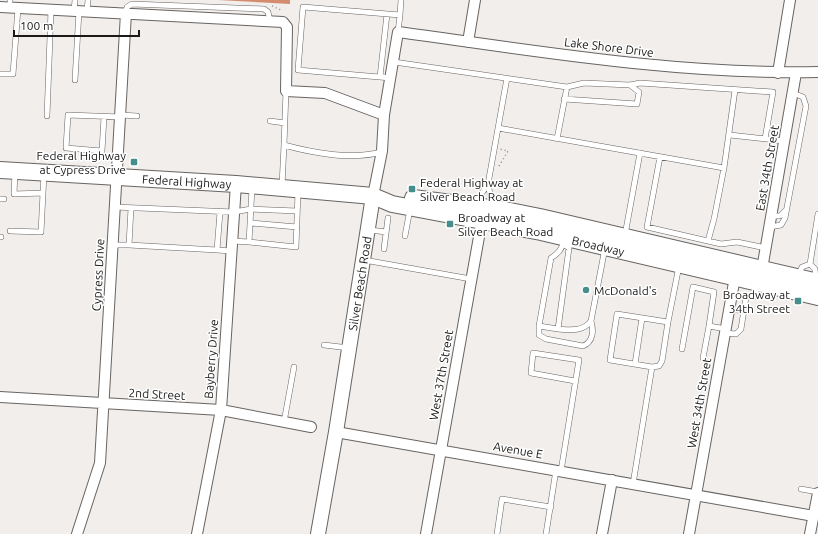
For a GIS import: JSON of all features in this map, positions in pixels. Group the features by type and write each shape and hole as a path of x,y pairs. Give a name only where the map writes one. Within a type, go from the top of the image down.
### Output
{"main road":[{"name":"Federal Highway","path":"7,171 282,187 375,197"},
{"name":"Broadway","path":"375,197 394,195 494,208 625,236 758,283 798,277 817,287"},
{"name":"Broadway","path":"375,197 392,204 541,232 564,241 606,246 758,283 817,287"},
{"path":"541,232 544,229 550,228 615,242 620,241 625,236"}],"street":[{"path":"468,42 475,0"},
{"path":"778,72 790,0"},
{"path":"9,4 51,10 284,22 287,27 286,91 325,93 384,115"},
{"name":"Cypress Drive","path":"77,534 100,463 126,13"},
{"name":"Lake Shore Drive","path":"398,32 655,66 796,73 818,72"},
{"name":"Silver Beach Road","path":"318,534 336,432 367,230 375,197 382,151 384,115 392,78 398,32"},
{"name":"East 34th Street","path":"758,283 772,216 796,73"},
{"name":"Bayberry Drive","path":"197,534 221,410 236,184"},
{"name":"West 37th Street","path":"426,534 482,220"},
{"name":"West 34th Street","path":"689,534 735,277"},
{"name":"2nd Street","path":"0,397 221,410 311,428"},
{"name":"Avenue E","path":"336,432 441,449 814,516"},
{"path":"602,534 612,480"},
{"path":"810,534 818,492"}],"lane":[{"path":"75,0 80,11 76,80"},
{"path":"80,11 88,0"},
{"path":"398,32 401,0"},
{"path":"0,74 13,74 9,4"},
{"path":"392,78 298,70 303,7 400,15"},
{"path":"47,116 51,10"},
{"path":"380,77 387,14"},
{"path":"394,62 567,87 584,83 630,86 640,83 773,92 765,139"},
{"path":"494,208 488,184 507,78"},
{"path":"564,99 637,104 639,92 630,86"},
{"path":"557,139 567,87"},
{"path":"708,241 714,219 730,135 735,90"},
{"path":"282,187 286,91"},
{"path":"770,227 781,225 786,209 806,106 803,97 793,93"},
{"path":"104,117 102,151 66,148 68,115 104,117 137,116"},
{"path":"270,121 285,123"},
{"path":"498,128 724,168"},
{"path":"730,135 784,141"},
{"path":"284,145 312,153 370,155 382,151"},
{"path":"625,236 640,154"},
{"path":"660,157 647,227 721,244 737,242 766,248"},
{"path":"7,171 14,194 43,193"},
{"path":"10,231 41,232 44,173"},
{"path":"473,206 488,184"},
{"path":"249,242 252,185"},
{"path":"113,245 217,250 249,242 296,247 298,189"},
{"path":"115,207 220,212 234,212 251,209 297,211"},
{"path":"129,245 131,208"},
{"path":"405,236 410,208"},
{"path":"772,216 780,216 786,209"},
{"path":"217,250 220,212"},
{"path":"810,264 818,214"},
{"path":"384,249 388,218"},
{"path":"250,223 297,227"},
{"path":"367,230 386,232"},
{"path":"564,241 562,249 551,258 539,326 540,334 546,340 583,346 588,344 591,339 593,327 591,321 606,246"},
{"path":"558,329 569,248 564,241"},
{"path":"363,260 472,279"},
{"path":"668,322 617,314 610,360 652,367 660,366 679,264"},
{"path":"798,277 802,267 810,264"},
{"path":"810,264 815,269 817,287"},
{"path":"709,326 736,334 738,333 741,329 746,297 758,283"},
{"path":"682,349 693,287 714,292 703,358"},
{"path":"729,309 744,311"},
{"path":"635,364 642,318"},
{"path":"539,326 572,331 588,325 591,321"},
{"path":"324,345 349,348"},
{"path":"546,534 579,360 533,353 530,373 575,381"},
{"path":"284,422 294,367"},
{"path":"632,484 652,367"},
{"path":"801,489 818,492"},
{"path":"497,534 502,499 551,507"}],"path":[{"path":"498,166 508,151 500,149"}],"shaded area":[{"path":"218,0 290,0 290,4"}],"place":[{"name":"Federal Highway at Cypress Drive","path":"134,162"},
{"name":"Federal Highway at Silver Beach Road","path":"412,189"},
{"name":"Broadway at Silver Beach Road","path":"450,224"},
{"name":"McDonald's","path":"586,290"},
{"name":"Broadway at 34th Street","path":"798,301"}]}
